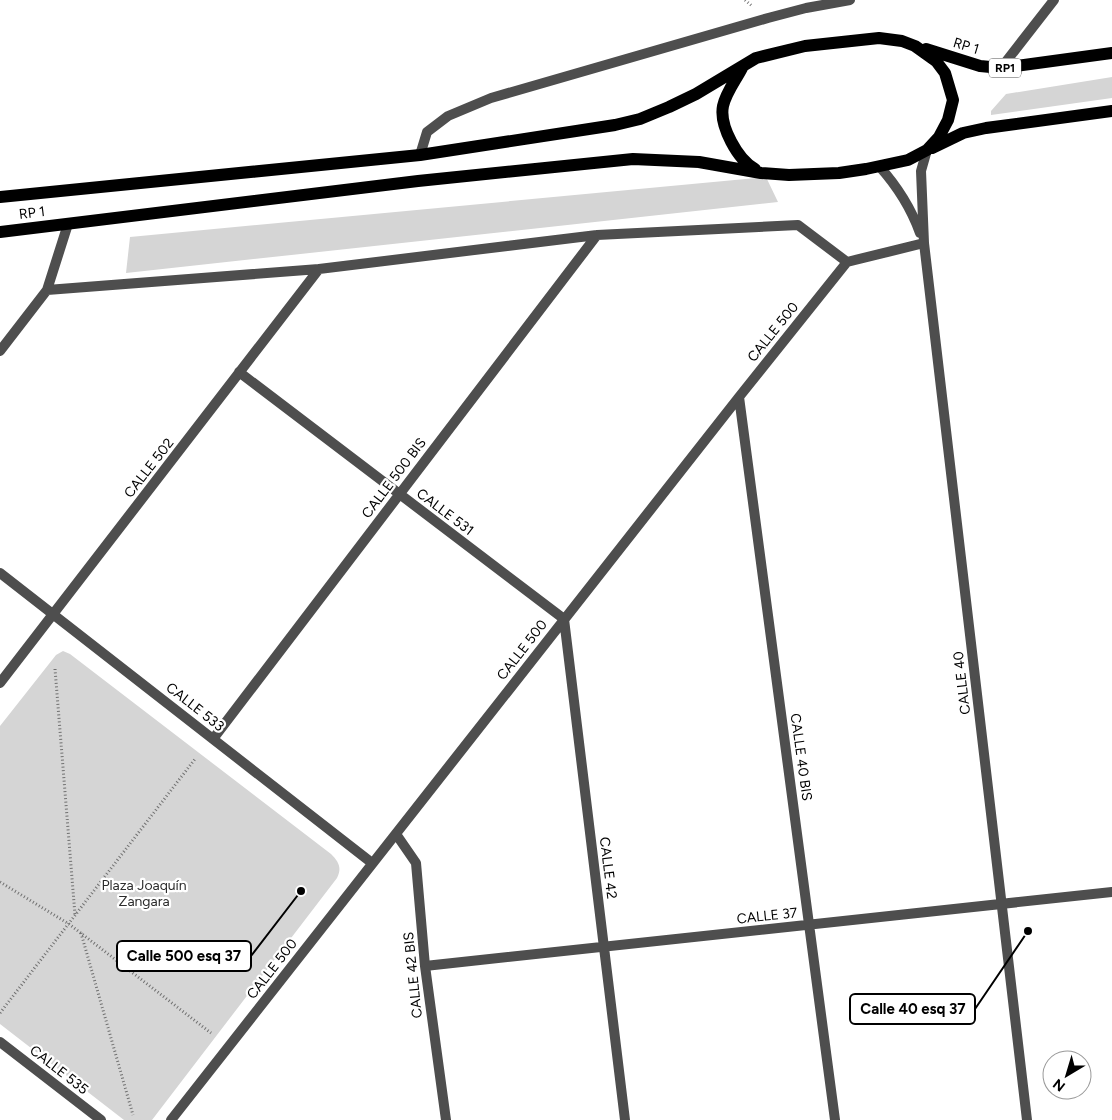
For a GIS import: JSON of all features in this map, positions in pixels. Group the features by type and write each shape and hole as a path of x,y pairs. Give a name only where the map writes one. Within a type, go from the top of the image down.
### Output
{"main road":[{"path":"0,197 420,155 615,125 640,119 696,94 756,58 805,46 879,38 902,41 915,46 936,61 945,73 953,100 948,120 939,137 927,150"},
{"name":"RP 1","path":"902,41 980,66 1001,68 1112,53"},
{"path":"743,66 722,109 729,138 740,157 747,165 761,173"},
{"path":"927,150 964,133 986,128 1112,111"},
{"name":"RP 1","path":"0,232 418,182 633,159 699,162 761,173 816,174 866,169 908,160 927,150"}],"street":[{"path":"420,155 427,132 448,116 491,98 768,18 806,8 850,0"},
{"path":"1001,68 1054,0"},
{"name":"CALLE 40","path":"927,150 921,170 924,243 1028,1120"},
{"name":"CALLE 40","path":"879,166 893,181 916,222 924,243"},
{"path":"0,351 47,290 68,224"},
{"path":"47,290 319,269 597,235 798,224 847,262 924,243"},
{"name":"CALLE 500 BIS","path":"213,739 597,235"},
{"name":"CALLE 500","path":"171,1120 847,262"},
{"name":"CALLE 502","path":"0,682 319,269"},
{"name":"CALLE 531","path":"240,372 564,619"},
{"name":"CALLE 40 BIS","path":"739,397 835,1120"},
{"name":"CALLE 533","path":"0,573 372,863"},
{"name":"CALLE 42","path":"564,619 625,1120"},
{"name":"CALLE 42 BIS","path":"396,834 416,863 425,966 446,1120"},
{"name":"CALLE 37","path":"425,966 1112,892"},
{"name":"CALLE 535","path":"0,1042 101,1120"}],"path":[{"path":"55,669 75,916"},
{"path":"0,1013 195,759"},
{"path":"0,882 69,924 211,1034"},
{"path":"80,933 133,1115"}],"green space":[{"path":"1112,77 1112,98 991,115 991,111 1006,94"},
{"path":"766,177 778,202 126,273 130,237"},
{"name":"Plaza Joaquín Zangara","path":"63,651 70,654 331,854 339,865 337,878 152,1120 124,1120 0,1024 0,726 56,655"}],"place":[{"name":"Calle 500 esq 37","path":"301,891"},
{"name":"Calle 40 esq 37","path":"1028,931"}]}
